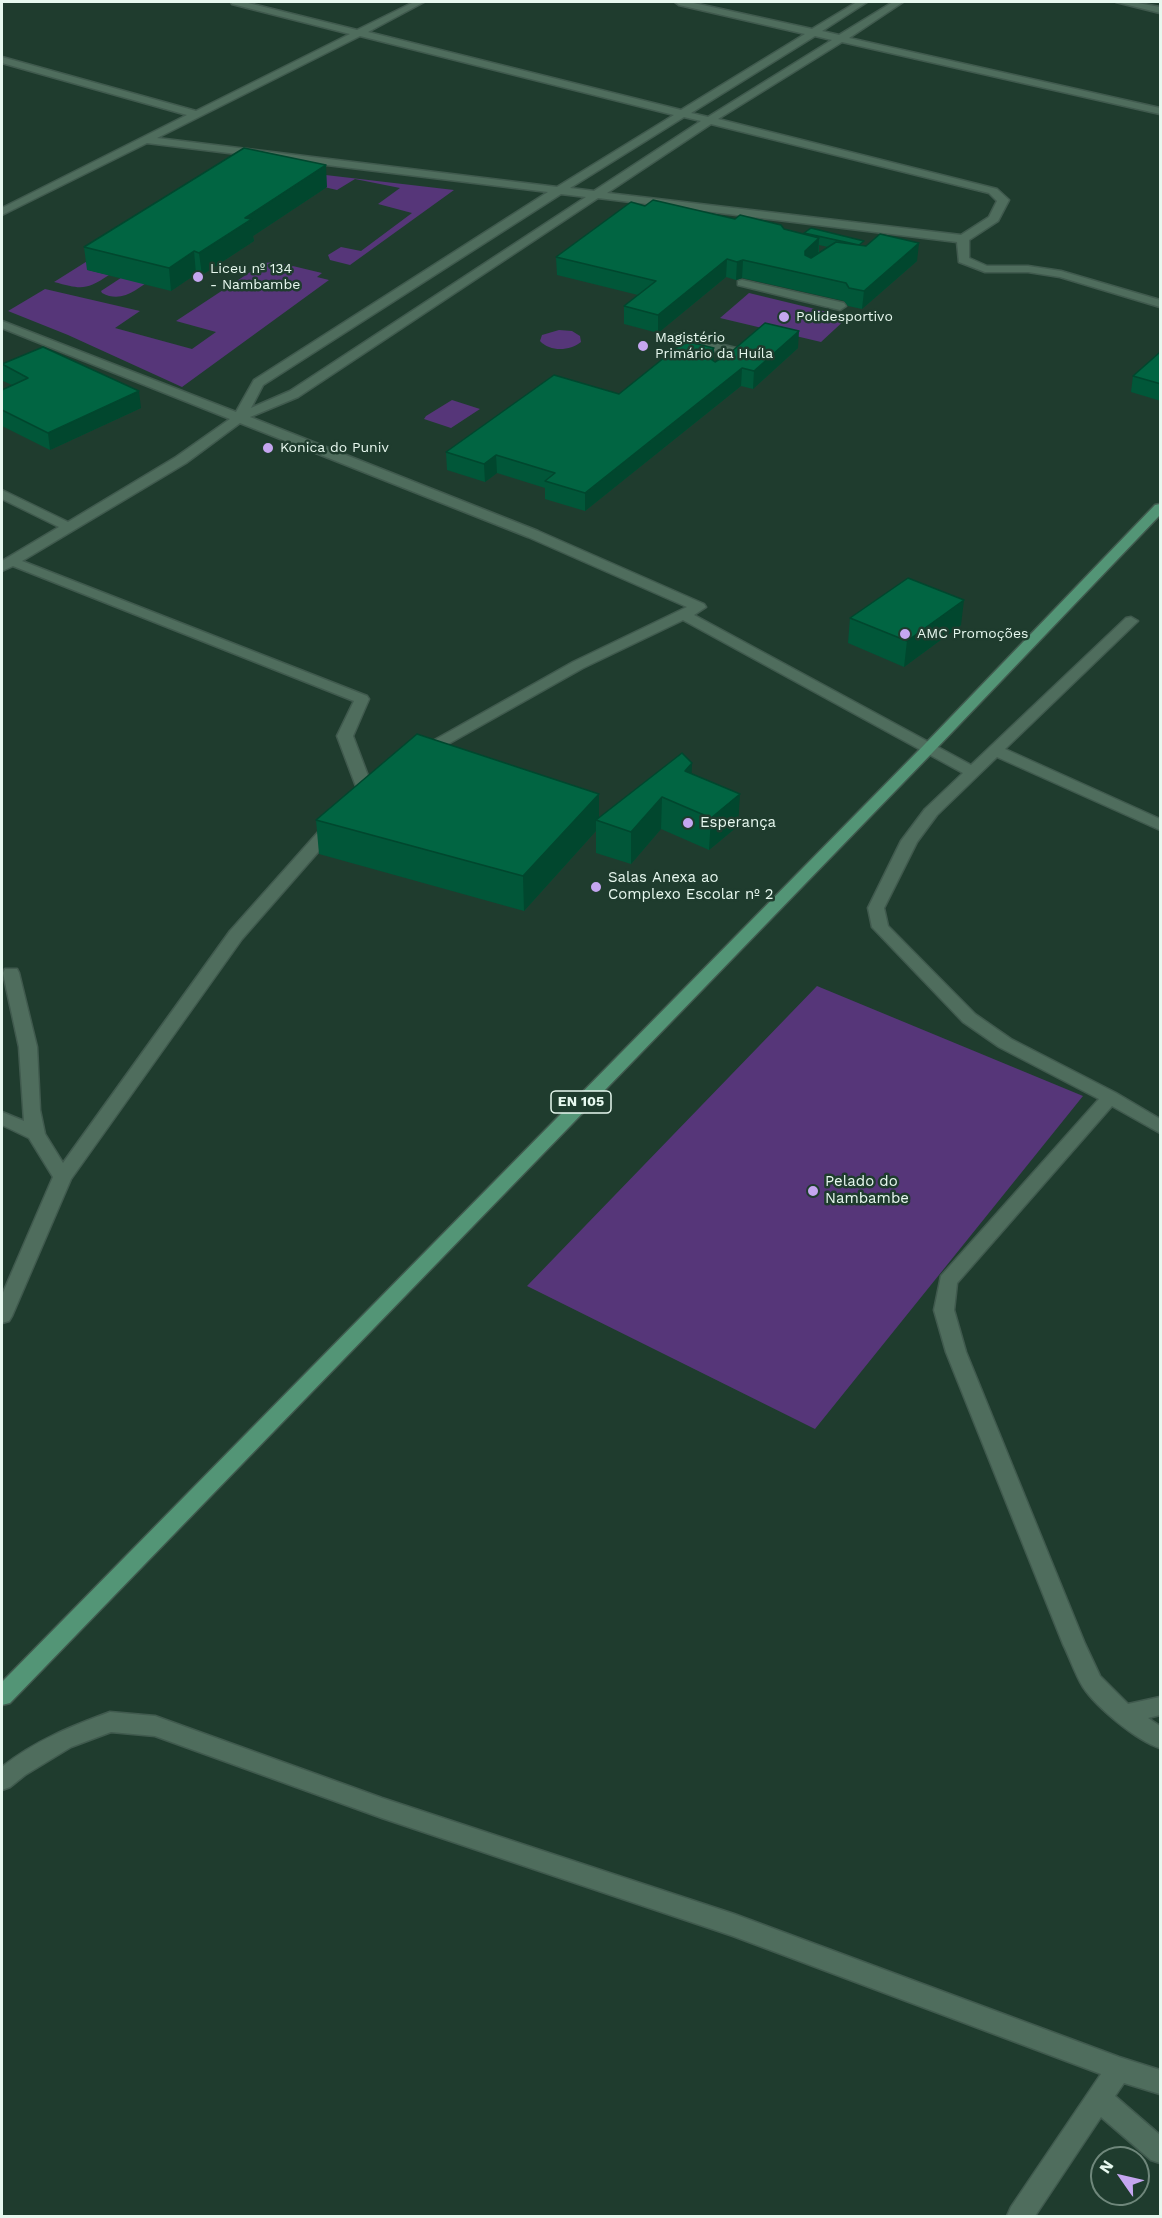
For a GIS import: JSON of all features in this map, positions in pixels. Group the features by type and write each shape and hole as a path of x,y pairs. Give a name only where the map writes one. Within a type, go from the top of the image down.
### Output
{"main road":[{"name":"EN 105","path":"2,1696 1161,508"}],"street":[{"path":"146,140 963,239 994,219 1003,200 993,191 235,2"},
{"path":"5,208 420,2"},
{"path":"679,2 1161,111"},
{"path":"240,417 258,383 559,190 863,2"},
{"path":"6,564 181,460 240,417 294,394 708,121 899,2"},
{"path":"1121,2 1161,10"},
{"path":"2,60 196,114"},
{"path":"963,239 963,260 985,268 1028,269 1061,274 1161,304"},
{"path":"742,283 840,306"},
{"path":"2,324 533,534 699,607 578,664 409,760"},
{"path":"678,338 740,348 721,366"},
{"path":"2,494 69,527"},
{"path":"6,564 362,699 345,736 361,794 383,778"},
{"path":"682,614 973,772"},
{"path":"1131,621 931,812 909,841 876,908 880,927 969,1018 1005,1043 1110,1097 1161,1127"},
{"path":"994,750 1161,825"},
{"path":"2,1316 62,1177 236,935 342,815"},
{"path":"11,973 28,1047 31,1110 36,1134 62,1177"},
{"path":"1110,1097 948,1281 944,1310 956,1352 1074,1644 1092,1682 1124,1714 1161,1738"},
{"path":"2,1118 36,1134"},
{"path":"1124,1714 1161,1706"},
{"path":"2,1780 17,1768 63,1740 110,1722 154,1726 382,1808 734,1925 1119,2069 1161,2082"},
{"path":"1020,2217 1119,2069"},
{"path":"1099,2099 1161,2151"}],"shaded area":[{"path":"240,165 454,190 350,265 330,260 328,255 341,247 361,251 412,213 378,204 400,188 355,179 337,190 246,169 88,270 109,275 101,280 83,287 54,282"},
{"path":"276,262 322,273 317,277 329,280 182,387 68,335 8,311 45,289 140,311 115,328 192,349 216,332 176,321 264,263"},
{"path":"130,272 153,278 123,296 109,296 102,293 101,291"},
{"name":"Polidesportivo","path":"749,293 848,317 821,342 720,318"},
{"path":"559,330 572,331 580,336 581,342 566,349 554,349 540,341 542,335"},
{"path":"452,400 480,409 451,428 424,419 426,416"},
{"name":"Pelado do Nambambe","path":"817,986 1083,1096 815,1429 527,1286"}],"building":[{"path":"244,148 326,165 245,218 252,219 199,253 194,251 169,268 84,247"},
{"path":"653,200 735,219 740,215 781,225 784,229 819,238 805,251 805,255 811,258 836,242 866,246 880,234 919,243 864,291 849,288 846,283 743,260 737,262 727,259 658,315 624,306 656,281 556,257 631,202 645,206"},
{"path":"811,228 864,241 859,245 804,233"},
{"path":"765,323 799,331 754,371 742,368 585,493 545,481 555,473 496,455 484,464 446,452 554,375 619,394 685,341 714,348 706,356 715,362 731,352"},
{"path":"43,347 139,391 48,433 2,410 2,390 28,378 2,364"},
{"path":"1161,353 1161,384 1133,376"},
{"path":"908,578 964,600 907,641 850,618"},
{"path":"417,734 599,794 523,876 316,820"},
{"path":"682,753 692,763 685,771 740,794 711,818 662,797 631,832 596,820"}],"place":[{"name":"Liceu nº 134 - Nambambe","path":"198,277"},
{"name":"Polidesportivo","path":"784,317"},
{"name":"Magistério Primário da Huíla","path":"643,346"},
{"name":"Konica do Puniv","path":"268,448"},
{"name":"AMC Promoções","path":"905,634"},
{"name":"Esperança","path":"688,823"},
{"name":"Salas Anexa ao Complexo Escolar nº 2","path":"596,887"},
{"name":"Pelado do Nambambe","path":"813,1191"}]}
